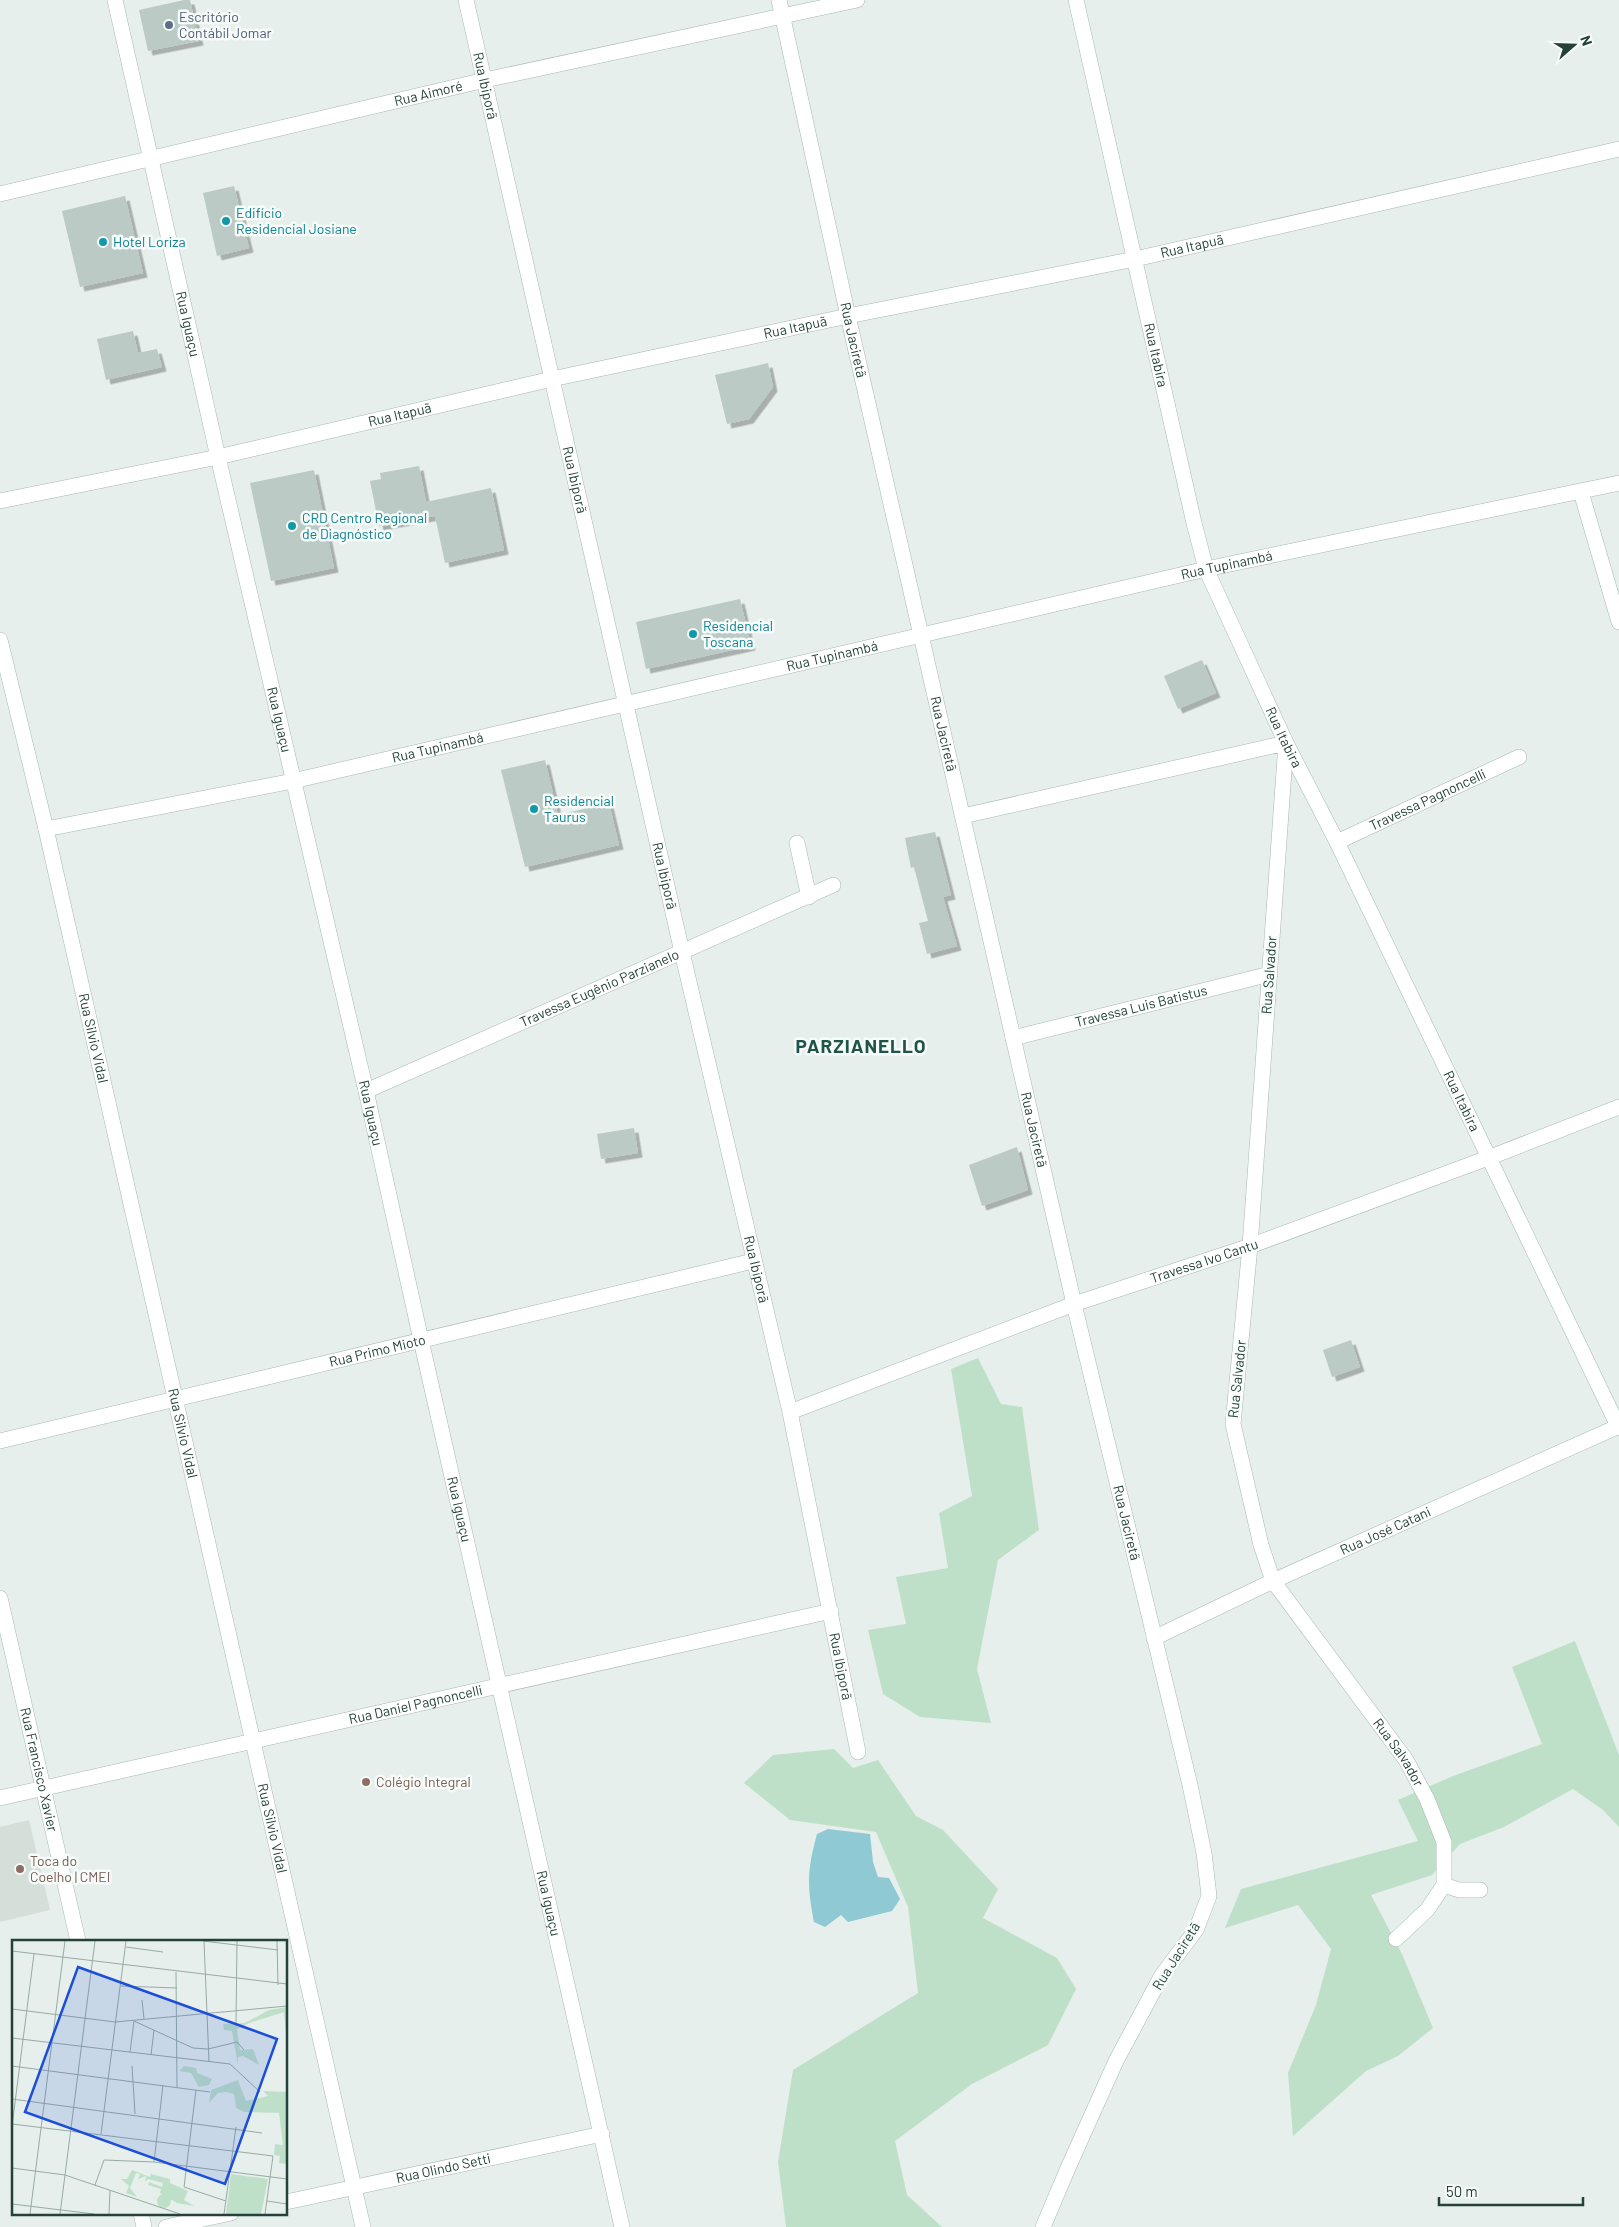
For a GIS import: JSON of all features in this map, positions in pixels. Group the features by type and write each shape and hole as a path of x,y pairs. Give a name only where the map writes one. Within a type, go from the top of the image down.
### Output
{"street":[{"name":"Rua Iguaçu","path":"115,0 218,457 366,1091 622,2227"},
{"name":"Rua Ibiporã","path":"466,0 486,80 682,952 753,1261 790,1412 858,1752"},
{"name":"Rua Jaciretã","path":"779,0 848,316 1074,1304 1190,1785 1204,1853 1208,1896 1196,1930 1162,1975 1116,2061 1044,2227"},
{"name":"Rua Aimoré","path":"0,194 486,80 857,0"},
{"name":"Rua Itabira","path":"1076,0 1206,569 1286,743 1337,842 1619,1427"},
{"name":"Rua Itapuã","path":"0,501 218,457 552,379 848,316 1135,259 1619,149"},
{"name":"Rua Tupinambá","path":"46,829 293,781 1206,569 1619,483"},
{"path":"1581,492 1619,622"},
{"name":"Rua Silvio Vidal","path":"0,640 46,829 363,2227"},
{"path":"963,816 1286,743"},
{"name":"Rua Salvador","path":"1286,743 1250,1246 1233,1424 1261,1545 1273,1581 1406,1760 1427,1799 1444,1842 1444,1885"},
{"name":"Travessa Pagnoncelli","path":"1337,842 1519,758"},
{"path":"797,843 809,896"},
{"name":"Travessa Eugênio Parzianelo","path":"366,1091 833,885"},
{"name":"Travessa Luis Batistus","path":"1013,1038 1270,974"},
{"name":"Travessa Ivo Cantu","path":"790,1412 1074,1304 1250,1246 1488,1158 1619,1106"},
{"name":"Rua Primo Mioto","path":"0,1441 753,1261"},
{"name":"Rua José Catani","path":"1154,1638 1273,1581 1619,1427"},
{"name":"Rua Francisco Xavier","path":"0,1598 78,1940"},
{"name":"Rua Daniel Pagnoncelli","path":"0,1798 831,1611"},
{"path":"1396,1939 1427,1910 1444,1885 1459,1890 1480,1890"},
{"name":"Rua Olindo Setti","path":"288,2202 602,2134"},
{"path":"141,2214 144,2227"},
{"path":"166,2227 226,2214"}],"shaded area":[{"name":"Toca do Coelho | CMEI","path":"29,1820 50,1910 0,1922 0,1827"}],"green space":[{"path":"978,1358 1001,1404 1022,1407 1039,1530 998,1560 977,1669 991,1723 920,1717 883,1694 868,1630 906,1624 896,1577 948,1568 939,1513 972,1496 951,1369"},
{"path":"1575,1641 1619,1755 1619,1827 1603,1810 1573,1789 1504,1827 1460,1844 1432,1875 1371,1895 1402,1954 1433,2028 1398,2056 1366,2071 1293,2136 1288,2073 1316,2005 1331,1949 1298,1905 1225,1928 1241,1889 1418,1841 1398,1800 1453,1776 1542,1744 1512,1667"},
{"path":"834,1749 853,1768 878,1760 916,1816 943,1830 998,1889 983,1918 1057,1958 1076,1989 1048,2045 972,2084 895,2141 907,2195 942,2227 786,2227 778,2162 793,2070 918,1993 908,1907 876,1832 790,1820 744,1783 773,1755"}],"water":[{"path":"828,1829 870,1834 873,1862 878,1877 889,1878 900,1899 892,1911 848,1922 841,1915 825,1927 814,1922 809,1887 811,1858 817,1834"}],"building":[{"name":"Escritório Contábil Jomar","path":"190,0 199,41 148,51 139,10"},
{"name":"Edifício Residencial Josiane","path":"234,186 249,248 217,256 203,193"},
{"name":"Hotel Loriza","path":"125,196 143,273 80,287 62,211"},
{"path":"133,331 138,353 157,349 162,367 106,380 97,339"},
{"path":"768,363 773,387 749,419 727,424 715,375"},
{"path":"419,466 426,502 491,488 504,550 445,563 435,516 379,526 370,481 381,479 380,473"},
{"name":"CRD Centro Regional de Diagnóstico","path":"314,470 334,568 271,581 250,483"},
{"name":"Residencial Toscana","path":"740,599 751,646 646,669 636,622"},
{"path":"1202,660 1216,693 1178,709 1164,676"},
{"name":"Residencial Taurus","path":"545,760 558,815 609,803 619,845 525,867 501,770"},
{"path":"935,832 951,895 943,897 957,946 927,954 919,923 928,921 914,867 911,868 905,838"},
{"path":"634,1128 638,1153 601,1159 597,1134"},
{"path":"1017,1147 1028,1190 982,1206 969,1165"},
{"path":"1351,1340 1360,1367 1332,1377 1323,1350"}],"place":[{"name":"Escritório Contábil Jomar","path":"169,25"},
{"name":"Edifício Residencial Josiane","path":"226,221"},
{"name":"Hotel Loriza","path":"103,242"},
{"name":"CRD Centro Regional de Diagnóstico","path":"292,526"},
{"name":"Residencial Toscana","path":"693,634"},
{"name":"Residencial Taurus","path":"534,809"},
{"name":"Colégio Integral","path":"366,1782"},
{"name":"Toca do Coelho | CMEI","path":"20,1869"}],"district":[{"name":"PARZIANELLO","path":"861,1046"}]}
